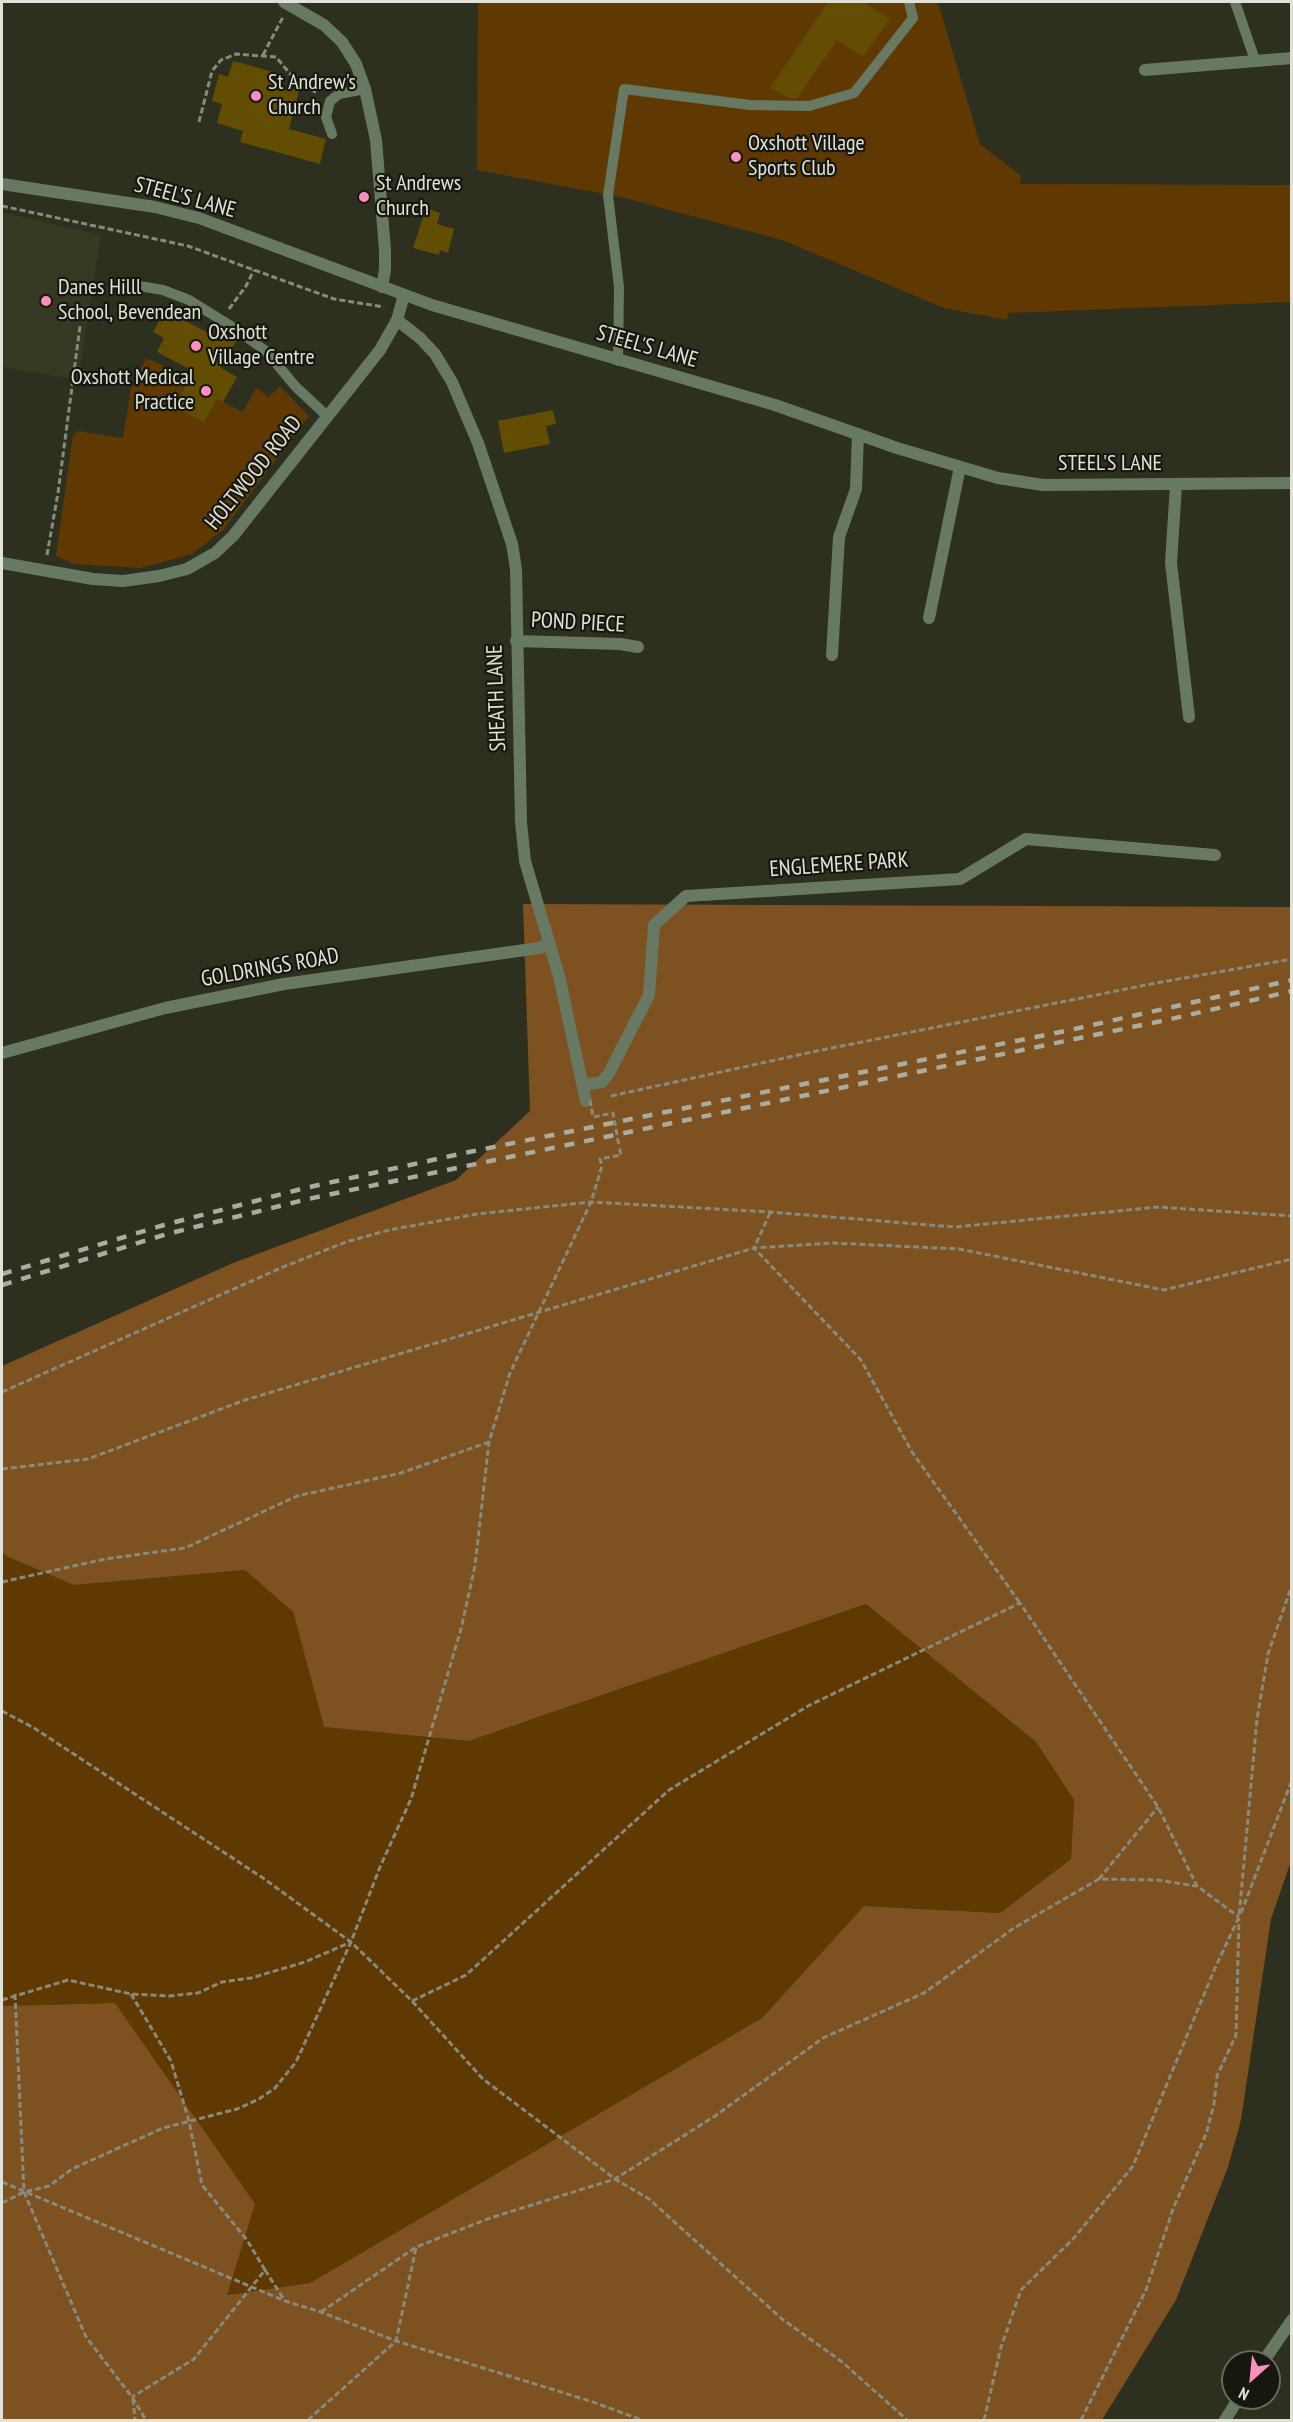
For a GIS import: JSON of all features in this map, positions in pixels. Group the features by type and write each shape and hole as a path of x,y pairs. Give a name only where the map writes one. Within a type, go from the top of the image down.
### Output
{"street":[{"path":"287,3 324,25 342,42 356,64 365,89 376,140 385,270 382,287"},
{"path":"1145,70 1292,58"},
{"name":"STEEL'S LANE","path":"2,184 155,207 199,218 404,295 618,361 775,405 998,478 1043,485 1292,483"},
{"name":"HOLTWOOD ROAD","path":"2,563 93,579 123,581 159,576 187,568 215,554 233,536 380,350 399,315 404,295"},
{"name":"SHEATH LANE","path":"399,315 435,354 452,382 482,453 512,544 516,569 521,822 525,861 559,976 583,1085 591,1100"},
{"path":"832,655 839,537 856,489 858,434"},
{"path":"929,618 960,467"},
{"path":"1176,485 1171,563 1189,717"},
{"name":"POND PIECE","path":"516,641 638,647"},
{"name":"ENGLEMERE PARK","path":"583,1085 602,1082 609,1073 649,995 654,925 687,896 960,879 1026,839 1215,855"},
{"name":"GOLDRINGS ROAD","path":"2,1053 165,1008 284,984 539,948 550,944"},
{"path":"1271,2350 1292,2320"}],"lane":[{"path":"618,361 619,287 608,195 624,89 750,105 809,106 854,93 913,18 909,2"},
{"path":"1235,2 1255,60"},
{"path":"332,134 326,117 330,101 339,94 365,89"},
{"path":"133,285 164,290 189,300 231,326 266,351 295,386 327,416"}],"path":[{"path":"263,55 287,3"},
{"path":"199,122 212,71 221,60 236,54 276,57 292,76 330,101"},
{"path":"2,206 188,246 334,299 399,315"},
{"path":"231,326 227,312 246,286 254,270"},
{"path":"44,571 58,494 80,326"},
{"path":"610,1096 812,1052 1156,983 1292,959"},
{"path":"2,2203 24,2193 49,2186 72,2169 164,2128 237,2109 259,2099 275,2088 296,2062 351,1942 380,1868 411,1799 461,1629 475,1566 489,1442 510,1373 591,1202 602,1166 600,1159 621,1155 613,1113 593,1116 591,1100"},
{"path":"2,1392 283,1267 346,1242 389,1230 477,1214 591,1202 770,1212 955,1227 1158,1207 1292,1216"},
{"path":"754,1248 770,1212"},
{"path":"2,1469 88,1459 245,1400 754,1248 833,1243 960,1249 1164,1290 1292,1259"},
{"path":"754,1248 861,1360 912,1452 1020,1603 1158,1807 1197,1886 1239,1917"},
{"path":"2,1582 105,1559 185,1548 297,1496 401,1473 489,1442"},
{"path":"1081,2421 1146,2290 1173,2209 1206,2134 1214,2104 1217,2076 1236,2035 1239,1917 1257,1719 1268,1654 1292,1585"},
{"path":"411,2001 466,1975 669,1790 808,1706 1020,1603"},
{"path":"2,1711 34,1728 253,1871 351,1942 411,2001 483,2079 615,2179 649,2199 782,2319 841,2361 907,2421"},
{"path":"984,2421 1001,2347 1021,2290 1074,2238 1133,2166 1215,1968 1239,1917 1292,1780"},
{"path":"321,2312 416,2247 490,2218 615,2179 715,2116 823,2038 924,1993 1014,1929 1099,1879 1158,1807"},
{"path":"1099,1879 1157,1880 1197,1886"},
{"path":"2,2000 68,1980 131,1994 169,1996 198,1992 222,1982 251,1978 305,1962 351,1942"},
{"path":"131,1994 171,2061 189,2121 202,2185 247,2240 285,2301"},
{"path":"15,1995 24,2193 86,2337 132,2397 146,2421"},
{"path":"2,2182 285,2301 321,2312 396,2341 590,2401 642,2421"},
{"path":"308,2421 396,2341 416,2247"},
{"path":"132,2397 194,2358 265,2270"},
{"path":"132,2397 135,2421"}],"shaded area":[{"name":"Oxshott Village Sports Club","path":"478,2 938,2 980,144 1021,176 1020,184 1291,185 1291,302 1008,313 1007,320 944,308 782,240 621,197 477,170"},
{"name":"Danes Hilll School, Bevendean","path":"2,212 101,235 78,380 2,367"},
{"path":"146,358 166,367 165,372 187,384 175,407 204,423 217,399 243,412 256,388 269,397 280,386 309,416 223,530 192,554 140,568 74,564 56,556 73,435 78,431 123,438 131,389"},
{"path":"523,904 1291,907 1291,1861 1271,1919 1241,2120 1228,2167 1176,2300 1102,2420 2,2420 2,2006 115,2003 255,2204 227,2295 310,2283 762,2018 864,1906 1000,1913 1071,1859 1074,1800 1036,1742 866,1604 469,1741 324,1727 293,1612 245,1570 74,1585 6,1556 2,1552 2,1366 233,1263 456,1180 530,1111"},
{"path":"2,1552 6,1556 74,1585 245,1570 293,1612 324,1727 469,1741 866,1604 1036,1742 1074,1800 1071,1859 1000,1913 864,1906 762,2018 310,2283 226,2295 115,2003 2,2006"}],"building":[{"path":"828,2 863,2 890,19 863,57 837,40 797,98 791,98 770,88"},
{"name":"St Andrew's Church","path":"233,61 273,72 270,83 299,91 289,129 326,139 320,164 240,142 243,131 217,123 222,104 212,101 219,74 228,77"},
{"path":"426,208 440,213 437,224 454,229 448,253 440,250 439,255 413,248"},
{"path":"165,310 214,336 217,331 236,341 221,368 237,377 223,402 217,399 204,423 175,407 193,371 157,352 164,338 153,332"},
{"path":"553,410 556,424 546,426 550,444 504,453 498,421"}],"railway":[{"path":"2,1274 164,1225 305,1188 469,1152 1070,1030 1292,980"},
{"path":"2,1285 167,1234 308,1199 1171,1019 1292,991"}],"place":[{"name":"St Andrew's Church","path":"256,96"},
{"name":"Oxshott Village Sports Club","path":"736,157"},
{"name":"St Andrews Church","path":"364,197"},
{"name":"Danes Hilll School, Bevendean","path":"46,301"},
{"name":"Oxshott Village Centre","path":"196,346"},
{"name":"Oxshott Medical Practice","path":"206,391"}]}
